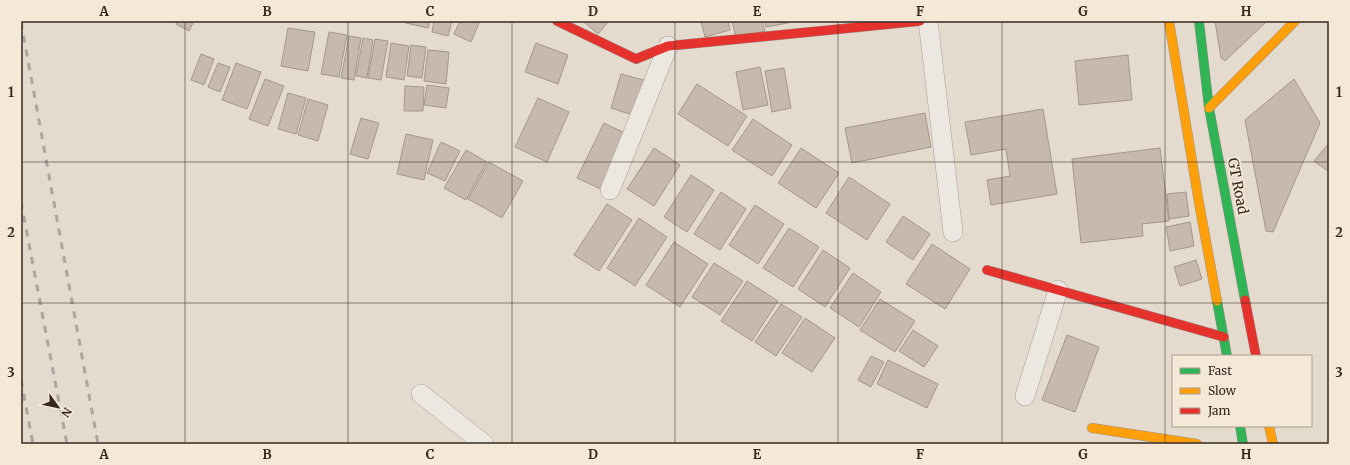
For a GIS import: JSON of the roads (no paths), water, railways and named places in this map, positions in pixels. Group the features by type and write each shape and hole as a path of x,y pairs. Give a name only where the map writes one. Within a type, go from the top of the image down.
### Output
{"street":[{"path":"557,21 636,59 668,46 920,21"},
{"path":"928,21 953,232"},
{"path":"1169,21 1199,203 1227,355"},
{"name":"GT Road","path":"1199,21 1209,108 1256,355"},
{"path":"1209,108 1295,21"},
{"path":"610,190 668,46"},
{"path":"987,270 1224,337"},
{"path":"1025,396 1058,290"},
{"path":"421,394 484,444"},
{"path":"1240,427 1243,444"},
{"path":"1269,427 1273,444"},
{"path":"1092,428 1197,444"}],"railway":[{"path":"21,22 98,444"},
{"path":"21,202 67,444"},
{"path":"21,380 33,444"}]}
